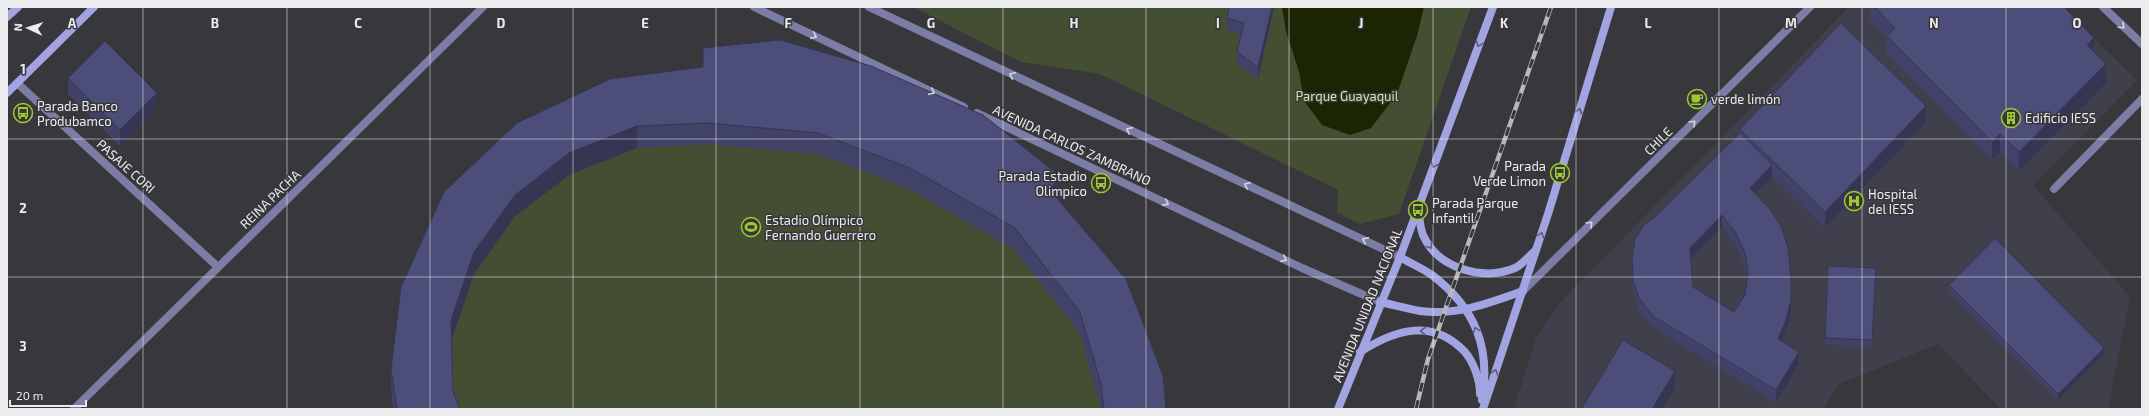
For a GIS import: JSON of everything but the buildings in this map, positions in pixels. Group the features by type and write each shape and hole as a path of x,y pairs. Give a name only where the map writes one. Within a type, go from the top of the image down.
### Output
{"street":[{"path":"7,17 18,7"},
{"path":"7,93 94,7"},
{"name":"REINA PACHA","path":"74,409 483,7"},
{"name":"AVENIDA CARLOS ZAMBRANO","path":"754,7 1302,268 1380,302"},
{"path":"869,7 1400,257 1432,275 1466,309 1475,326 1484,354 1486,378 1481,409"},
{"name":"AVENIDA UNIDAD NACIONAL","path":"1338,409 1380,302 1400,257 1493,7"},
{"path":"1481,409 1523,291 1611,7"},
{"name":"CHILE","path":"1523,291 1810,7"},
{"path":"2103,7 2142,44"},
{"name":"PASAJE CORI","path":"17,83 218,267"},
{"path":"2054,189 2142,99"},
{"path":"1418,210 1424,237 1439,258 1460,269 1492,274 1516,268 1536,250"},
{"path":"1380,302 1421,311 1466,309 1484,305 1523,291"},
{"path":"1360,352 1377,341 1397,333 1424,330 1453,340 1471,359 1480,386 1481,409"}],"shaded area":[{"path":"1282,7 1424,7 1417,36 1397,94 1371,128 1350,135 1322,125 1304,101 1299,72 1286,31"},
{"name":"Hospital del IESS","path":"1849,7 2061,7 2137,80 2033,185 2130,297 2108,409 2001,409 1938,344 1839,384 1824,409 1514,409 1536,338 1558,305"}],"green space":[{"name":"Parque Guayaquil","path":"913,7 1471,7 1399,214 1360,224 1337,213 1338,190 1100,74 1021,62"},
{"name":"Estadio Olímpico Fernando Guerrero","path":"983,136 1060,198 1050,211 1164,409 393,409 517,145"}],"railway":[{"path":"1416,409 1428,359 1551,7"}],"place":[{"name":"verde limón","path":"1697,99"},
{"name":"Parada Banco Produbamco","path":"23,113"},
{"name":"Edificio IESS","path":"2011,118"},
{"name":"Parada Verde Limon","path":"1560,173"},
{"name":"Parada Estadio Olimpico","path":"1101,183"},
{"name":"Hospital del IESS","path":"1854,201"},
{"name":"Parada Parque Infantil","path":"1418,210"},
{"name":"Estadio Olímpico Fernando Guerrero","path":"751,227"}]}
